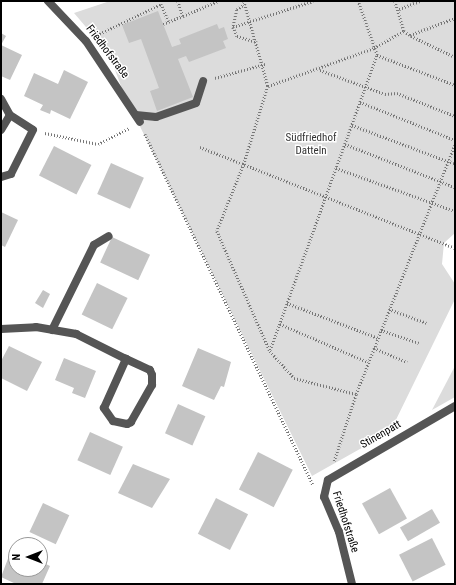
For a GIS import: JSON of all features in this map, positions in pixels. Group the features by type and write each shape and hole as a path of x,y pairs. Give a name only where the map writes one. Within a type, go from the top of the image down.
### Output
{"street":[{"name":"Friedhofstraße","path":"48,1 86,41 138,119"},
{"path":"138,119 156,117 196,103 203,81"},
{"path":"1,99 10,115 33,130 11,174 1,177"},
{"path":"1,130 10,115"},
{"path":"52,330 94,246 109,236"},
{"path":"1,329 52,330 76,334 150,370 152,385 131,422 120,424 108,417 104,408 126,359"},
{"name":"Stinenpatt","path":"323,490 337,473 455,406"},
{"name":"Friedhofstraße","path":"323,490 352,584"}],"path":[{"path":"178,1 183,16"},
{"path":"163,24 218,1"},
{"path":"233,27 313,1"},
{"path":"270,351 377,55 358,1"},
{"path":"395,1 399,9 404,31 455,57"},
{"path":"399,9 420,1"},
{"path":"257,42 236,36 233,27 237,10 245,2 265,64 268,86 244,164 217,231 270,351 294,378 356,394"},
{"path":"86,41 161,4 169,22"},
{"path":"410,35 455,18"},
{"path":"268,86 320,69 374,48 404,31"},
{"path":"377,55 455,85"},
{"path":"203,81 265,64"},
{"path":"320,69 385,94 397,92 455,116"},
{"path":"360,102 455,140"},
{"path":"33,130 98,144 138,119 314,487 323,490"},
{"path":"352,125 455,164"},
{"path":"345,144 455,187"},
{"path":"337,473 334,458 356,394 455,144"},
{"path":"200,147 418,236 455,248"},
{"path":"336,168 455,211"},
{"path":"287,303 378,338"},
{"path":"389,309 427,323"},
{"path":"280,324 368,362"},
{"path":"381,330 420,343"},
{"path":"374,348 407,362"}],"green space":[{"name":"Südfriedhof Datteln","path":"110,1 455,1 455,233 444,243 442,264 455,284 455,299 390,432 312,476 124,94 109,54 74,13"},
{"path":"455,366 455,397 432,410"}],"building":[{"path":"158,11 172,47 181,44 179,39 217,24 219,29 224,27 228,39 223,41 226,48 189,62 186,56 178,59 193,97 157,111 150,91 159,88 141,39 129,43 122,25"},
{"path":"1,33 6,36 1,45"},
{"path":"1,45 22,55 10,80 1,76"},
{"path":"64,70 88,82 70,119 51,110 50,114 40,110 43,105 24,96 34,73 58,84"},
{"path":"54,146 91,165 76,194 39,175"},
{"path":"111,163 144,178 130,209 97,194"},
{"path":"1,212 18,220 5,247 1,245"},
{"path":"112,237 150,255 138,280 100,262"},
{"path":"97,283 128,298 112,329 82,314"},
{"path":"43,290 50,294 43,308 35,303"},
{"path":"9,346 42,362 27,391 1,378 1,361"},
{"path":"198,348 231,362 224,387 221,386 214,400 182,386"},
{"path":"64,358 96,371 85,398 72,393 74,388 55,380"},
{"path":"178,404 205,416 192,445 165,433"},
{"path":"90,432 123,447 110,475 77,460"},
{"path":"258,452 293,470 274,507 239,489"},
{"path":"133,464 170,479 152,508 118,493"},
{"path":"390,488 407,519 379,534 362,504"},
{"path":"216,498 248,514 230,550 198,534"},
{"path":"43,503 69,515 56,544 48,541 48,537 40,537 29,532"},
{"path":"432,509 440,523 408,541 400,528"},
{"path":"432,538 446,565 413,582 399,555"},
{"path":"8,559 8,577 45,577 42,584 16,584 1,577"}]}
